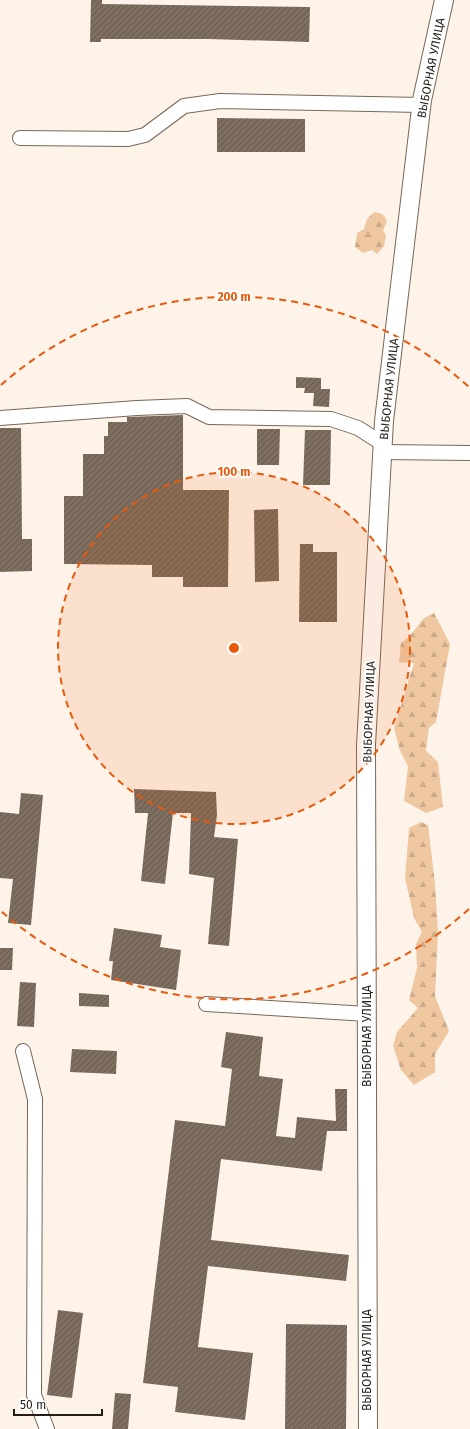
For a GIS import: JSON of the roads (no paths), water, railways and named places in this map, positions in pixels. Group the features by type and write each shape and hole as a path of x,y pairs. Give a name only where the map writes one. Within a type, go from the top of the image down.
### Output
{"main road":[{"name":"ВЫБОРНАЯ УЛИЦА","path":"368,1429 366,745 384,421 422,105 444,0"}],"lane":[{"path":"20,138 128,139 145,134 184,106 220,102 422,105"},
{"path":"0,418 137,408 187,406 209,417 331,419 358,428 383,448 470,453"},
{"path":"206,1004 367,1014"},
{"path":"23,1051 35,1099 34,1395 47,1429"}]}
